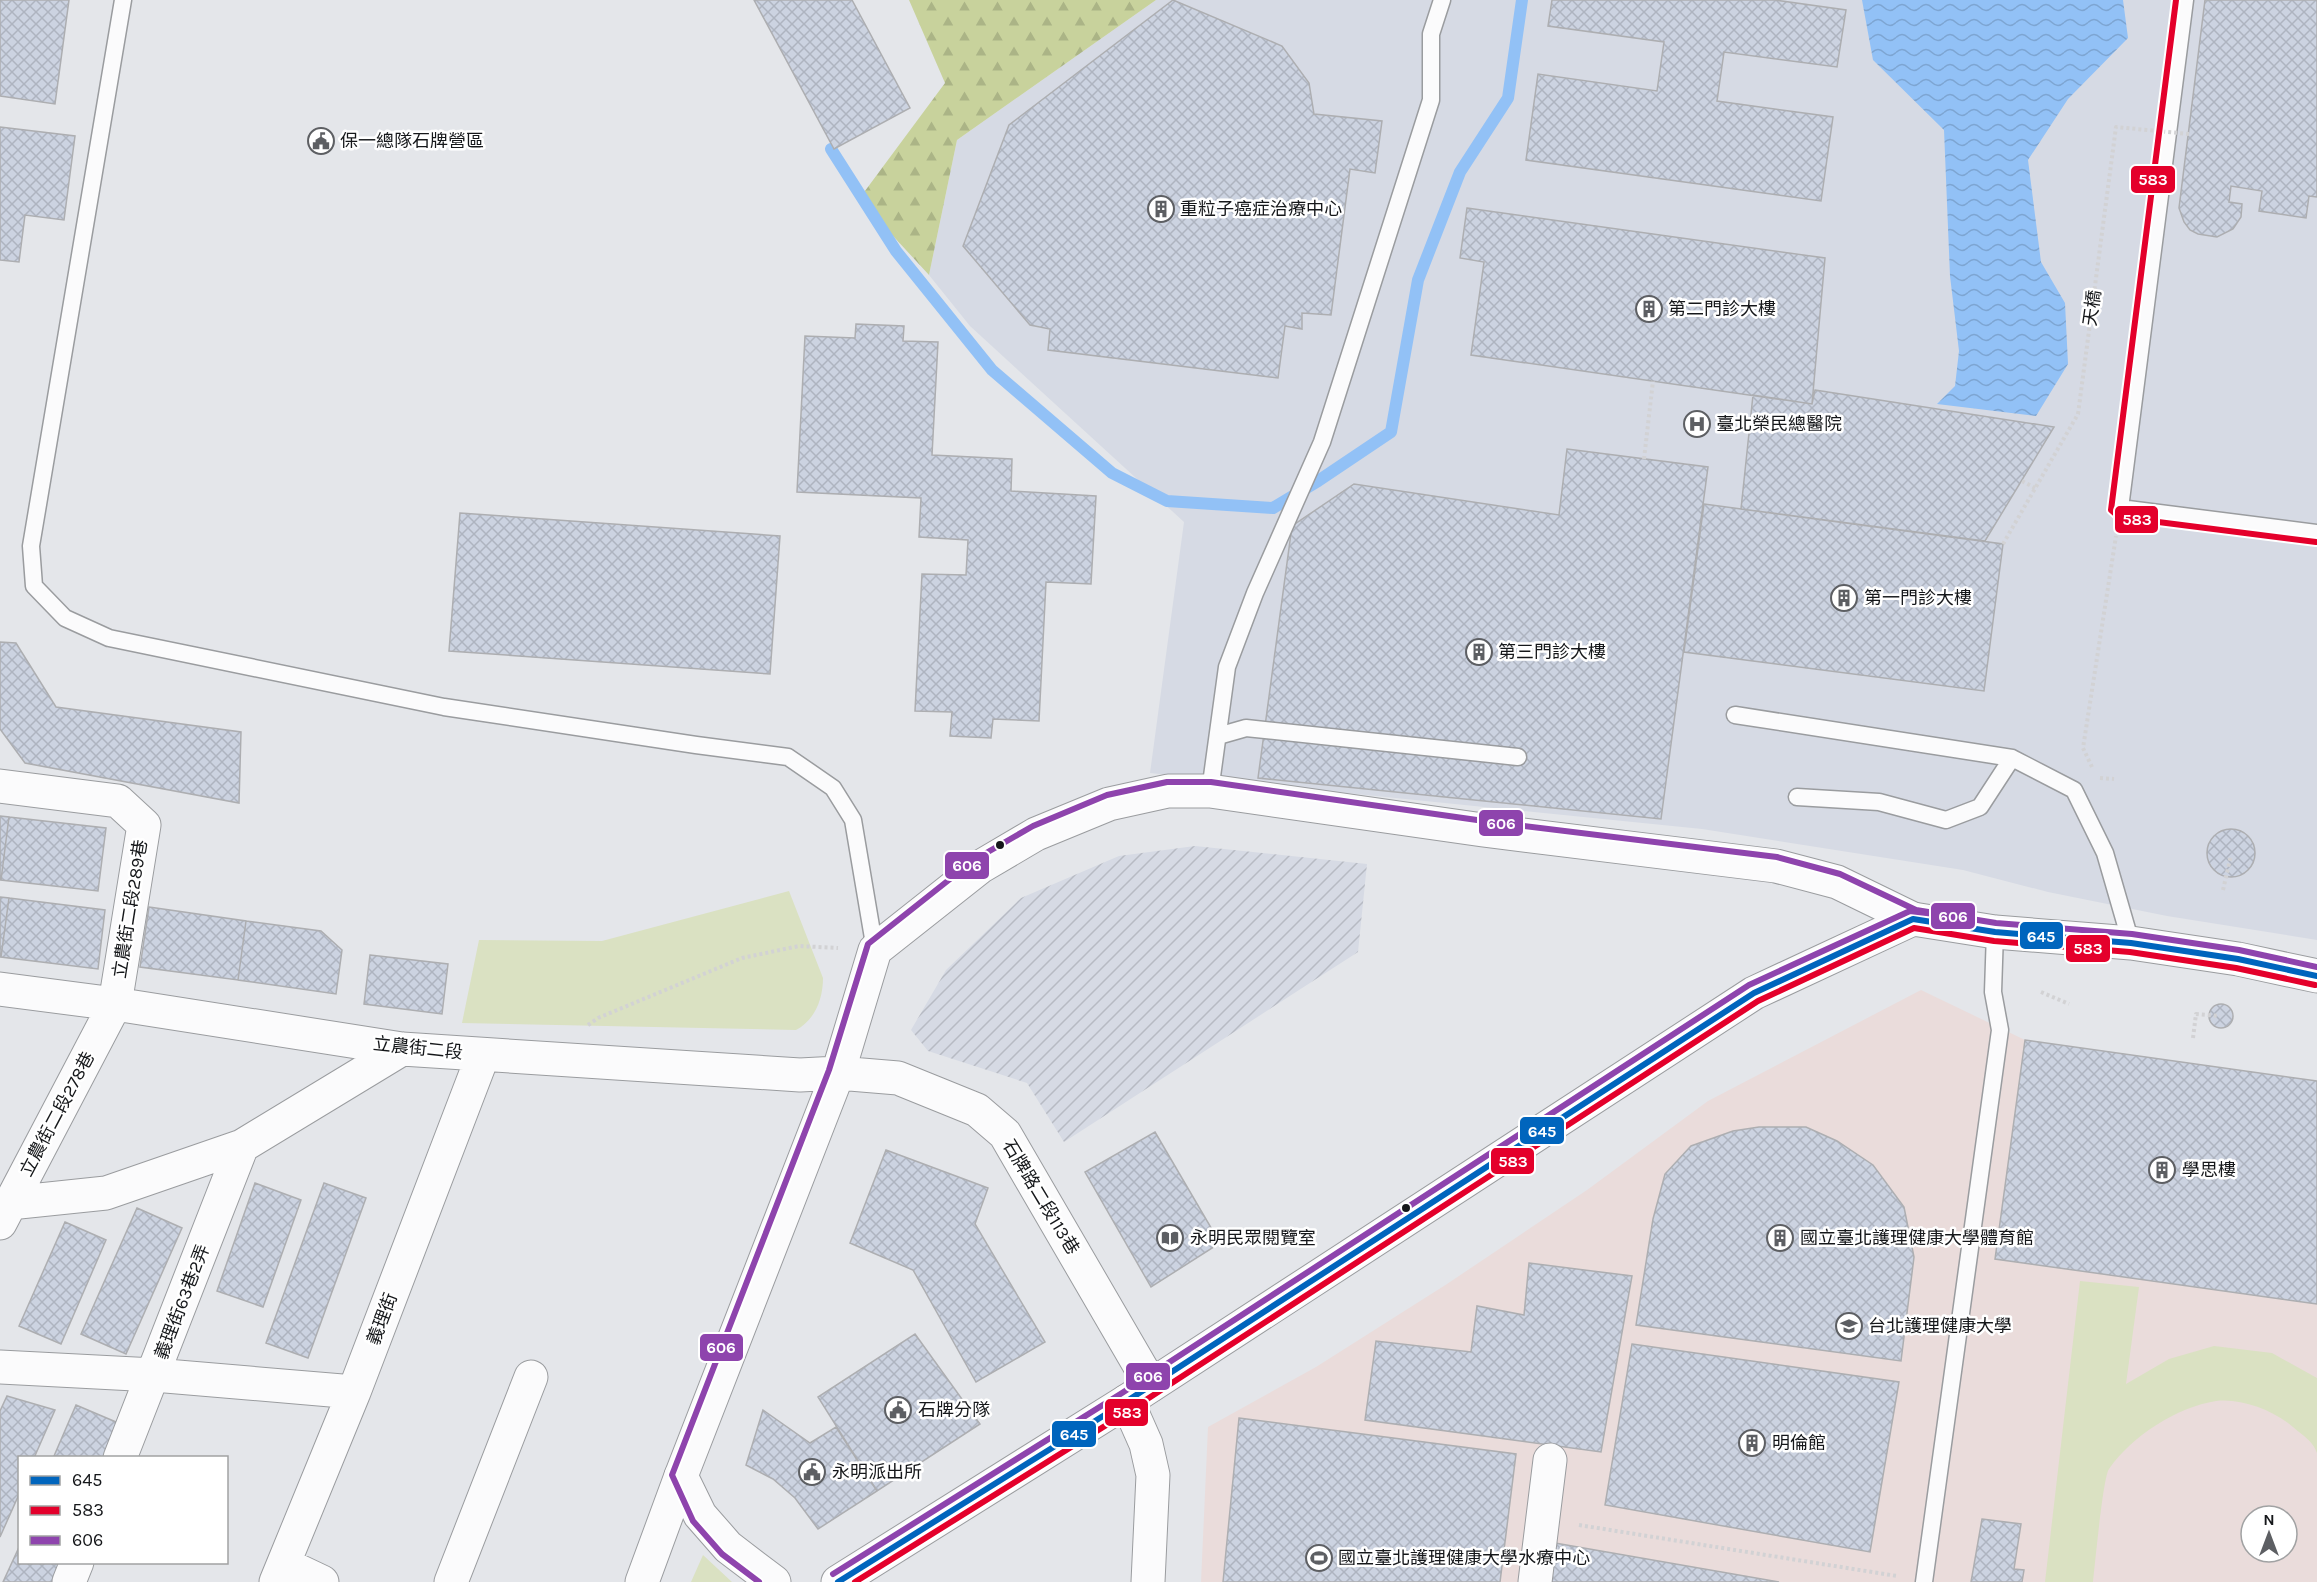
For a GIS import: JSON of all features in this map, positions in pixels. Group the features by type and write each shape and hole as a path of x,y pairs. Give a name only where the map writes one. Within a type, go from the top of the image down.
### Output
{"street":[{"name":"立農街二段289巷","path":"0,786 118,801 144,825 115,1004"},
{"path":"642,1582 838,1073 875,950 980,867 1036,834 1109,804 1168,791 1210,790 1483,830 1776,866 1837,882 1913,919 1995,932 2131,943 2238,959 2317,976"},
{"path":"838,1582 1139,1393 1754,993 1913,919"},
{"name":"立農街二段","path":"0,989 115,1004 402,1049 800,1075 838,1073"},
{"name":"立農街二段278巷","path":"3,1210 115,1004"},
{"path":"3,1210 106,1193 242,1146 402,1049"},
{"name":"義理街","path":"280,1573 354,1392 483,1055"},
{"name":"石牌路二段113巷","path":"838,1073 898,1078 977,1110 1005,1134 1139,1393 1153,1475 1148,1582"},
{"name":"義理街63巷2弄","path":"121,1456 242,1146"},
{"path":"0,1367 154,1375 354,1392"},
{"path":"451,1582 531,1377"},
{"path":"1535,1582 1550,1460"},
{"path":"681,1476 700,1515 728,1547 774,1582"},
{"path":"69,1582 77,1564"},
{"path":"280,1573 322,1582"}],"lane":[{"path":"123,0 31,546 34,586 65,618 109,638 444,707 696,746 788,757 833,788 853,820 875,950"},
{"path":"1210,790 1227,668 1255,593 1322,442 1431,100 1431,34 1442,0"},
{"path":"2185,0 2120,508 2317,533"},
{"path":"1735,715 2012,758 2074,790 2105,853 2131,943"},
{"path":"1218,736 1246,728 1518,757"},
{"path":"1797,797 1879,802 1946,820 1980,807 2012,758"},
{"path":"1924,1581 2000,1030 1993,992 1995,932"}],"path":[{"name":"天橋","path":"2003,544 2078,414 2116,127 2188,134"},
{"path":"1644,459 1653,381"},
{"path":"2022,481 2035,488"},
{"path":"2101,787 2083,748 2120,508"},
{"path":"2097,777 2114,779"},
{"path":"2223,890 2231,855"},
{"path":"536,1056 598,1018 742,958 799,946 875,950"},
{"path":"2041,992 2069,1004"},
{"path":"2193,1038 2196,1014 2220,1016"},
{"path":"1543,1519 1924,1581"}],"shaded area":[{"name":"臺北榮民總醫院","path":"1156,0 2317,0 2317,940 2167,916 2048,892 1963,870 1702,829 1150,773 1184,522 970,326 929,275 957,140"},
{"path":"1195,846 1367,864 1358,952 1064,1142 1027,1083 928,1051 911,1030 946,970 1021,898 1119,856"},
{"name":"台北護理健康大學","path":"1921,990 2025,1040 2317,1081 2317,1582 1201,1582 1208,1427 1316,1367 1447,1284 1587,1190 1708,1101"}],"green space":[{"path":"909,0 1156,0 957,140 929,275 859,199 945,83"},
{"path":"789,891 823,978 817,1008 808,1021 796,1030 462,1023 479,940 602,941"},
{"path":"2080,1281 2139,1287 2126,1384 2169,1359 2214,1346 2272,1353 2317,1378 2317,1453 2310,1442 2285,1421 2246,1403 2216,1401 2201,1404 2171,1416 2130,1445 2109,1469 2102,1504 2093,1582 2045,1582"},
{"path":"703,1555 732,1582 691,1582"}],"water":[{"path":"1862,0 2123,0 2128,38 2068,99 2028,160 2041,262 2065,303 2068,364 2036,416 1937,404 1955,386 1959,351 1950,276 1944,130 1873,60"}],"building":[{"path":"0,0 69,0 55,104 0,96"},
{"path":"754,0 852,0 910,108 834,149"},
{"name":"重粒子癌症治療中心","path":"1173,0 1282,46 1309,83 1314,114 1382,121 1375,173 1350,169 1331,315 1302,313 1302,329 1285,326 1278,378 1048,350 1050,329 1030,325 963,246 1009,125"},
{"path":"1552,0 1775,0 1846,10 1837,67 1724,52 1717,101 1833,117 1821,201 1526,160 1538,74 1657,91 1664,42 1548,26"},
{"path":"2205,0 2317,0 2317,197 2309,196 2306,218 2259,211 2262,191 2231,186 2229,202 2242,204 2241,217 2233,229 2217,237 2198,234 2190,230 2184,222 2179,208"},
{"path":"0,127 75,136 64,220 25,215 19,262 0,260"},
{"name":"第二門診大樓","path":"1467,208 1825,258 1812,404 1471,355 1484,262 1460,258"},
{"path":"856,324 904,326 903,341 938,342 932,455 1012,459 1011,491 1096,496 1091,584 1046,582 1039,721 993,719 991,738 950,736 952,712 915,711 922,574 966,575 968,540 919,537 921,498 797,492 805,336 855,338"},
{"path":"1815,390 2054,427 1985,541 1741,509 1753,395 1812,404"},
{"name":"第三門診大樓","path":"1567,449 1708,467 1661,819 1258,778 1292,526 1354,484 1559,515"},
{"name":"第一門診大樓","path":"1704,504 2003,544 1984,691 1684,652"},
{"path":"460,513 780,536 770,674 449,651"},
{"path":"0,642 16,643 56,707 241,732 239,803 25,763 0,729"},
{"path":"0,816 9,817 1,880 0,880"},
{"path":"9,817 106,828 98,891 1,880"},
{"path":"2226,829 2236,829 2248,836 2255,848 2255,858 2248,870 2236,877 2226,877 2211,866 2207,858 2207,848 2218,833"},
{"path":"0,897 9,898 1,957 0,957"},
{"path":"9,898 105,910 98,969 1,957"},
{"path":"149,907 246,921 238,980 140,967"},
{"path":"246,921 321,931 342,950 336,994 238,980"},
{"path":"370,955 448,964 442,1014 364,1004"},
{"path":"2221,1004 2226,1005 2232,1011 2232,1021 2226,1027 2221,1028 2216,1027 2210,1021 2209,1016 2210,1011 2216,1005"},
{"name":"學思樓","path":"2025,1040 2317,1081 2317,1304 1995,1259"},
{"name":"國立臺北護理健康大學體育館","path":"1759,1127 1806,1127 1837,1141 1873,1165 1904,1207 1914,1257 1901,1361 1636,1325 1653,1219 1665,1174 1691,1146 1733,1131"},
{"path":"1155,1132 1220,1243 1151,1287 1085,1172"},
{"path":"886,1150 988,1188 975,1224 1045,1342 976,1382 913,1270 850,1243"},
{"path":"255,1183 301,1200 263,1307 217,1291"},
{"path":"324,1183 366,1198 308,1358 266,1343"},
{"path":"137,1208 182,1228 126,1354 81,1334"},
{"path":"65,1222 106,1240 61,1344 19,1326"},
{"path":"1529,1263 1632,1276 1601,1452 1365,1420 1376,1341 1471,1352 1477,1306 1524,1315"},
{"name":"石牌分隊","path":"915,1334 980,1424 877,1491 818,1397"},
{"name":"明倫館","path":"1632,1344 1899,1382 1870,1552 1605,1505"},
{"path":"7,1396 55,1410 35,1456 18,1456 18,1496 0,1537 0,1411"},
{"path":"76,1405 123,1425 111,1456 54,1456"},
{"name":"永明派出所","path":"763,1410 810,1443 836,1427 877,1491 818,1529 795,1498 773,1479 746,1465"},
{"path":"1239,1418 1516,1454 1500,1582 1223,1582"},
{"path":"1982,1519 2021,1524 2014,1569 2024,1570 2022,1582 1971,1582"},
{"path":"1555,1543 1779,1582 1550,1582"},
{"path":"18,1549 18,1564 66,1564 59,1582 3,1582"}],"waterway":[{"path":"831,149 896,251 992,370 1112,473 1167,501 1273,508 1391,432 1418,280 1460,172 1508,98 1522,0"}],"transit line":[{"name":"583","path":"2176,0 2111,510 2119,517 2316,542"},
{"name":"606","path":"759,1582 722,1554 693,1521 672,1475 829,1070 868,944 974,860 1033,826 1107,795 1167,782 1211,782 1484,821 1777,857 1840,874 1916,910 1996,923 2132,934 2239,950 2317,967"},
{"name":"606","path":"833,1574 1122,1393 1749,985 1910,911 1951,916"},
{"name":"645","path":"838,1582 1127,1401 1754,993 1913,919 1995,932 2131,943 2238,959 2317,976"},
{"name":"583","path":"855,1582 1132,1409 1758,1001 1914,928 1994,941 2130,952 2236,968 2315,985"}],"place":[{"name":"保一總隊石牌營區","path":"321,141"},
{"name":"重粒子癌症治療中心","path":"1161,209"},
{"name":"第二門診大樓","path":"1649,309"},
{"name":"臺北榮民總醫院","path":"1697,424"},
{"name":"第一門診大樓","path":"1844,598"},
{"name":"第三門診大樓","path":"1479,652"},
{"name":"學思樓","path":"2162,1170"},
{"name":"永明民眾閱覽室","path":"1170,1238"},
{"name":"國立臺北護理健康大學體育館","path":"1780,1238"},
{"name":"台北護理健康大學","path":"1849,1326"},
{"name":"石牌分隊","path":"898,1410"},
{"name":"明倫館","path":"1752,1443"},
{"name":"永明派出所","path":"812,1472"},
{"name":"國立臺北護理健康大學水療中心","path":"1319,1558"}]}
